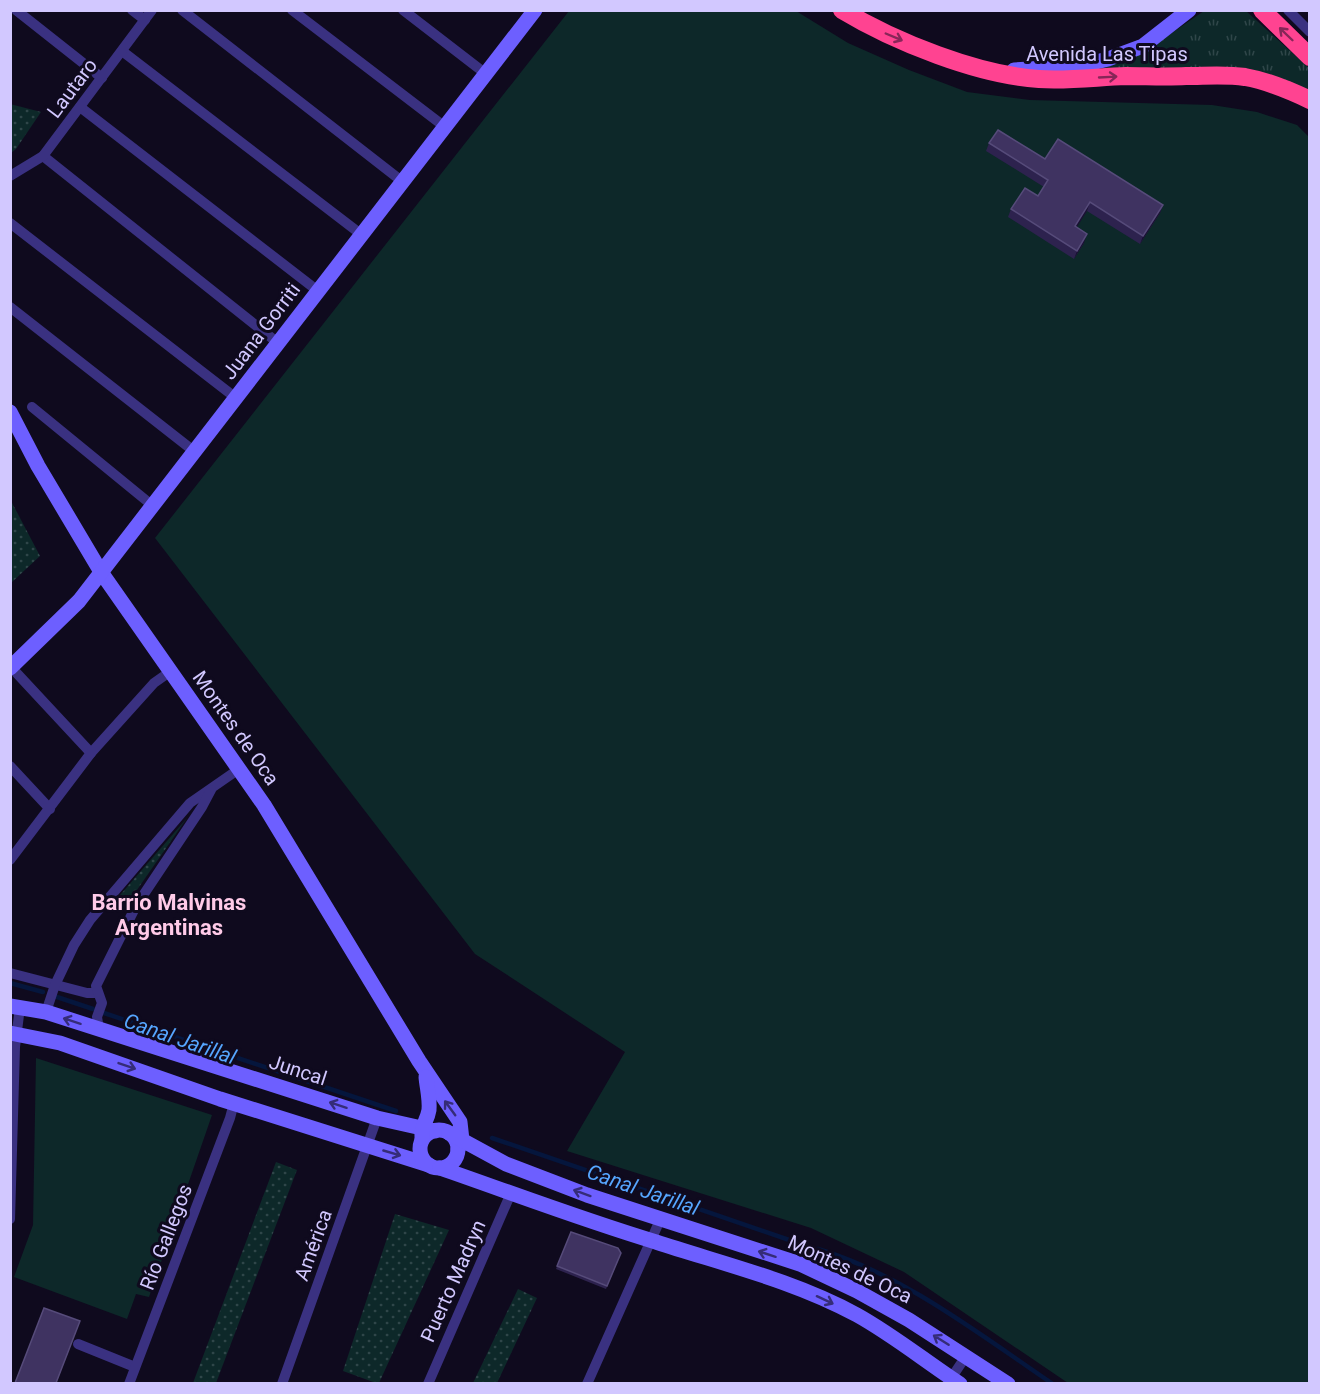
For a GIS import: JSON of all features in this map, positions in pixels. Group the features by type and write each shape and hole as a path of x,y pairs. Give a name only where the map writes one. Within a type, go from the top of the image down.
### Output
{"highway":[{"name":"Avenida Las Tipas","path":"842,10 911,44 987,70 1039,79 1220,75 1244,77 1287,89 1310,100"},
{"path":"1262,10 1310,57"}],"main road":[{"path":"987,70 1080,66 1108,59 1143,46 1189,10"},
{"name":"Juana Gorriti","path":"11,667 79,601 486,74 529,13"},
{"name":"Montes de Oca","path":"10,412 38,466 101,572 264,805 424,1071 460,1122 441,1137"},
{"name":"Juncal","path":"15,1007 46,1012 441,1137"},
{"path":"13,1033 60,1043 234,1103 434,1166 449,1165 454,1161 441,1137 421,1152 434,1166"},
{"name":"Montes de Oca","path":"424,1071 429,1107 428,1117 441,1137 524,1171 660,1220 800,1264 868,1297 1008,1383"},
{"name":"Montes de Oca","path":"434,1166 651,1241 775,1280 820,1298 856,1315 952,1381"}],"street":[{"path":"16,10 102,78"},
{"path":"132,10 145,20"},
{"name":"Lautaro","path":"10,176 43,156 152,10"},
{"path":"182,10 403,182"},
{"path":"292,10 445,127"},
{"path":"403,10 486,74"},
{"path":"1287,10 1310,32"},
{"path":"122,51 362,236"},
{"path":"80,107 318,291"},
{"path":"43,156 278,343"},
{"path":"10,223 236,398"},
{"path":"10,307 195,452"},
{"path":"32,407 153,506"},
{"path":"11,667 91,753"},
{"path":"10,860 91,753 154,683 171,671"},
{"path":"10,766 50,809"},
{"path":"46,1012 55,985 74,945 90,920 190,803 239,770"},
{"path":"99,1029 97,1017 102,1004 96,986 136,906 213,788"},
{"path":"10,973 87,993 97,993"},
{"path":"10,1219 15,1007"},
{"name":"Río Gallegos","path":"129,1383 234,1103"},
{"name":"América","path":"282,1383 377,1118"},
{"name":"Puerto Madryn","path":"428,1383 511,1193"},
{"path":"600,1383 588,1381 660,1220"},
{"path":"78,1344 135,1367"},
{"path":"952,1381 966,1356"}],"green space":[{"path":"569,11 796,11 848,43 967,92 1030,100 1212,105 1257,112 1297,125 1310,138 1309,1383 1068,1383 904,1272 811,1228 567,1151 625,1052 475,954 155,538"},
{"path":"1204,11 1246,11 1309,68 1309,91 1102,69 1144,52"},
{"path":"10,104 41,112 11,153"},
{"path":"10,499 40,556 11,583 10,583"},
{"path":"187,818 123,910 114,902"},
{"path":"36,1058 212,1115 149,1297 136,1294 127,1319 14,1277 33,1225"},
{"path":"276,1162 297,1170 216,1383 193,1383"},
{"path":"395,1214 449,1230 379,1383 376,1383 343,1371"},
{"path":"518,1289 537,1298 497,1383 473,1383"}],"building":[{"path":"998,130 1045,159 1058,139 1163,205 1143,236 1090,202 1075,226 1087,234 1077,251 1011,209 1025,188 1038,196 1048,180 989,143"},
{"path":"571,1232 618,1248 621,1253 607,1286 557,1266"},
{"path":"44,1308 80,1321 56,1383 15,1383"}],"waterway":[{"name":"Canal Jarillal","path":"10,983 43,992"},
{"path":"54,996 93,1009"},
{"name":"Canal Jarillal","path":"101,1012 396,1111"},
{"name":"Canal Jarillal","path":"492,1138 795,1242"},
{"name":"Canal Jarillal","path":"818,1249 850,1260 911,1290 969,1326 1053,1384"}],"district":[{"name":"Barrio Malvinas Argentinas","path":"169,914"}]}
